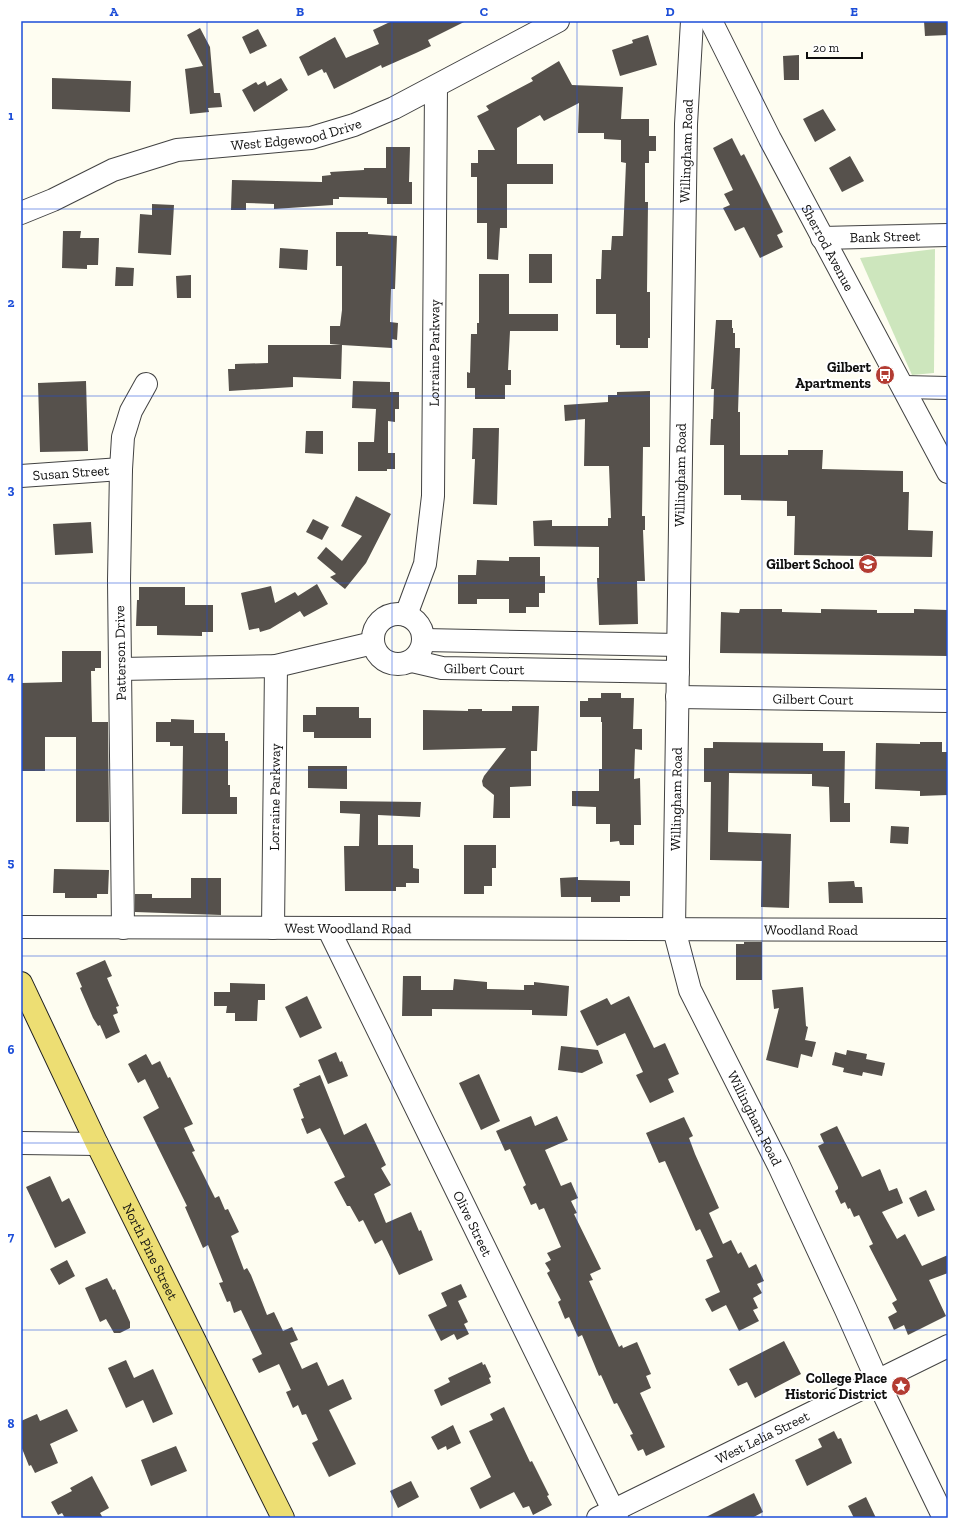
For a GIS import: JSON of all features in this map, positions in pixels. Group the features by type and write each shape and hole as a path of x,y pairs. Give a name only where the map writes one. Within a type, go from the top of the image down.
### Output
{"main road":[{"name":"North Pine Street","path":"21,983 97,1144 284,1518"}],"street":[{"name":"West Edgewood Drive","path":"21,213 53,200 113,170 177,150 311,138 354,125 394,108 558,21"},
{"name":"Willingham Road","path":"692,21 685,132 674,929 690,990 778,1166 846,1310 877,1380 944,1518"},
{"name":"Sherrod Avenue","path":"711,21 822,238 904,387 948,472"},
{"name":"Lorraine Parkway","path":"406,615 426,564 433,496 436,86"},
{"name":"Bank Street","path":"822,238 948,235"},
{"name":"Patterson Drive","path":"123,928 120,669 121,469 123,437 130,411 146,384"},
{"path":"904,387 948,388"},
{"name":"Susan Street","path":"21,476 121,469"},
{"path":"397,614 406,615 413,618 419,624 423,632 424,640 422,648 412,661 404,664 388,663 381,658 373,643 376,627 382,620 397,614"},
{"name":"Gilbert Court","path":"424,640 678,645"},
{"path":"553,642 553,670"},
{"path":"120,669 276,666 373,643"},
{"name":"Gilbert Court","path":"412,661 442,668 678,672"},
{"name":"Lorraine Parkway","path":"273,928 276,666"},
{"name":"Gilbert Court","path":"677,697 948,701"},
{"name":"West Woodland Road","path":"21,927 674,929"},
{"name":"Olive Street","path":"328,928 609,1516"},
{"name":"Woodland Road","path":"674,929 948,930"},
{"path":"21,1143 97,1144"},
{"name":"West Lelia Street","path":"609,1516 877,1380 948,1346"}],"green space":[{"path":"935,249 934,373 912,375 860,258"}],"building":[{"path":"392,21 466,21 428,40 431,46 382,68 381,65 334,89 326,72 324,73 322,69 308,76 299,57 335,37 346,58 379,44 373,30"},
{"path":"924,21 948,21 948,35 925,36"},
{"path":"200,28 210,47 214,93 220,93 222,107 208,108 209,112 190,114 185,69 203,66 187,35"},
{"path":"258,29 267,46 250,54 242,37"},
{"path":"648,35 657,65 620,76 612,50 633,43 632,40"},
{"path":"799,55 799,80 784,80 783,56"},
{"path":"559,61 572,85 623,87 621,119 649,119 649,136 656,136 656,151 649,151 649,163 645,163 645,202 648,202 647,292 650,292 650,338 648,338 648,348 620,348 620,345 616,345 616,314 596,314 596,279 601,279 602,250 611,250 612,236 623,236 626,163 621,162 621,140 604,139 604,133 578,133 579,103 544,121 540,115 517,128 517,164 553,164 553,184 507,184 507,228 500,228 498,260 487,259 487,223 477,223 477,177 471,177 471,163 478,163 478,150 495,150 477,116 489,110 486,106 533,81 531,78"},
{"path":"52,78 131,81 130,112 52,109"},
{"path":"281,78 288,90 254,112 242,90 256,82 258,85 265,81 267,86"},
{"path":"823,109 836,130 815,142 803,119"},
{"path":"732,138 741,156 744,154 783,232 777,235 783,247 760,258 744,227 735,231 723,208 730,205 724,194 733,190 713,148"},
{"path":"386,147 410,147 409,182 412,182 412,204 387,204 387,198 339,197 339,199 333,199 333,205 274,209 274,204 246,203 246,210 231,210 232,180 322,182 322,176 331,175 330,172 364,170 364,168 386,168"},
{"path":"850,156 864,181 842,192 829,168"},
{"path":"152,204 174,205 171,255 138,253 140,214 152,215"},
{"path":"63,231 81,231 80,238 99,238 98,265 87,265 87,269 62,268"},
{"path":"336,232 368,232 368,234 397,236 395,289 391,289 390,322 398,323 397,340 392,339 392,348 342,345 341,379 293,377 293,387 229,391 228,369 235,369 235,364 268,363 268,345 341,345 330,344 330,326 340,326 342,310 342,266 336,266"},
{"path":"280,248 308,250 307,270 279,268"},
{"path":"529,254 552,254 552,283 529,283"},
{"path":"116,267 134,268 133,286 115,286"},
{"path":"479,274 509,274 509,314 558,314 558,331 510,331 508,370 511,370 511,385 505,385 505,399 475,399 475,388 467,388 467,372 470,373 471,334 477,334 477,323 479,323"},
{"path":"191,275 191,298 177,298 176,276"},
{"path":"716,320 732,320 733,333 735,333 735,348 740,348 738,412 740,412 740,455 788,455 788,450 823,450 822,469 903,471 903,492 909,492 908,530 933,531 932,557 794,555 795,516 787,516 787,501 741,500 741,495 724,495 724,445 710,445 711,419 713,419 714,389 711,389"},
{"path":"86,381 88,451 40,452 38,383"},
{"path":"353,381 390,382 390,392 399,392 399,409 395,409 395,422 388,421 388,453 395,453 395,469 387,469 387,471 358,471 358,442 374,442 376,409 352,408"},
{"path":"650,391 650,447 643,447 642,516 645,516 645,530 643,530 645,581 637,581 638,624 599,625 597,578 599,578 599,547 534,546 533,521 552,520 552,526 608,526 608,518 611,518 609,466 584,466 585,419 565,421 564,405 608,402 608,395 617,395 617,392"},
{"path":"473,428 499,428 497,505 473,504 475,459 472,459"},
{"path":"306,431 323,431 323,454 305,453"},
{"path":"356,496 391,514 366,563 345,589 330,577 336,574 317,558 326,547 342,561 362,536 341,526"},
{"path":"313,519 329,527 322,540 306,532"},
{"path":"91,522 93,553 55,555 53,524"},
{"path":"509,557 540,557 540,576 545,576 545,593 539,593 539,607 526,607 526,613 509,613 509,599 477,599 477,604 458,604 458,575 476,575 477,560 509,561"},
{"path":"317,584 328,604 304,617 300,611 270,629 260,632 259,628 249,630 241,593 271,586 275,603 295,592 298,596"},
{"path":"139,587 185,587 185,605 213,605 213,632 202,632 202,636 157,635 157,626 136,626"},
{"path":"740,609 782,609 782,612 821,613 821,609 877,610 877,613 914,613 914,609 948,610 948,656 720,653 721,612 739,613"},
{"path":"62,651 101,651 101,668 95,668 95,671 91,671 92,722 108,722 109,822 76,822 76,737 45,737 45,771 21,771 21,683 62,682"},
{"path":"601,693 621,693 621,698 634,698 633,729 642,729 642,750 635,749 634,779 640,778 641,825 634,825 634,845 620,845 619,841 610,842 610,824 596,824 596,807 572,806 572,791 599,791 599,769 602,769 601,717 580,717 580,701 588,701 588,698 601,698"},
{"path":"512,706 539,706 537,751 531,751 531,786 510,787 510,818 493,818 494,795 483,786 482,781 484,776 506,748 423,750 423,710 468,711 468,709 482,709 482,711 512,711"},
{"path":"316,707 359,707 359,718 371,718 371,738 314,738 314,732 303,732 303,715 316,715"},
{"path":"171,719 194,720 194,733 225,733 225,741 228,741 228,785 230,785 230,797 237,797 237,814 182,814 183,746 170,746 170,742 156,742 156,722 171,722"},
{"path":"713,742 823,743 823,751 845,751 844,803 850,803 850,822 830,822 829,787 812,786 812,774 729,773 728,832 791,834 789,908 761,907 762,861 710,860 711,782 704,782 704,748 713,748"},
{"path":"920,742 942,742 942,752 948,752 948,795 920,796 920,791 875,789 876,743 920,744"},
{"path":"308,766 347,766 347,789 308,788"},
{"path":"340,801 421,802 420,817 378,815 378,845 413,845 413,868 419,869 419,883 406,883 406,887 396,887 396,891 345,891 344,846 359,846 360,814 340,813"},
{"path":"891,826 909,827 908,844 890,843"},
{"path":"464,845 496,845 496,868 492,868 492,886 484,886 484,894 464,894"},
{"path":"54,869 109,870 108,894 97,894 97,898 65,898 65,893 53,893"},
{"path":"578,877 578,880 630,881 630,896 620,896 620,902 591,902 591,897 561,897 560,878"},
{"path":"191,878 221,878 221,915 135,912 135,894 152,894 152,898 191,898"},
{"path":"854,881 855,887 862,887 863,903 829,903 828,882"},
{"path":"744,942 762,942 762,980 736,980 736,944 744,944"},
{"path":"105,960 112,976 107,978 119,1006 116,1007 118,1013 113,1015 120,1032 106,1039 100,1025 98,1026 93,1018 80,988 82,987 76,973"},
{"path":"403,976 421,976 421,990 453,990 454,979 487,982 487,989 524,990 524,985 534,985 534,982 569,986 567,1016 532,1015 532,1010 432,1009 432,1016 402,1016"},
{"path":"230,983 265,984 265,1000 258,1000 257,1021 235,1021 235,1013 226,1013 227,1006 214,1006 214,992 230,992"},
{"path":"803,987 806,1026 808,1027 805,1040 816,1042 812,1057 801,1054 798,1068 766,1060 779,1008 774,1009 772,990"},
{"path":"307,996 322,1028 300,1038 285,1007"},
{"path":"629,996 654,1048 665,1043 679,1074 668,1079 674,1092 650,1103 636,1075 643,1072 625,1033 597,1046 580,1011 607,998 611,1005"},
{"path":"561,1046 598,1050 603,1063 582,1073 558,1070"},
{"path":"847,1050 867,1054 866,1059 885,1063 882,1076 863,1072 862,1076 843,1072 844,1068 832,1065 835,1052 846,1055"},
{"path":"336,1052 340,1062 342,1061 348,1076 328,1084 318,1060"},
{"path":"146,1054 152,1065 160,1061 168,1078 170,1077 193,1124 184,1128 195,1151 192,1152 215,1198 219,1196 225,1210 228,1209 239,1232 231,1236 244,1270 247,1268 251,1275 267,1315 274,1312 283,1331 292,1327 298,1340 290,1343 302,1369 317,1362 328,1386 343,1379 352,1399 329,1410 356,1464 329,1477 312,1443 318,1440 306,1414 302,1415 298,1405 293,1408 286,1392 291,1390 279,1364 259,1373 252,1359 262,1354 241,1310 234,1313 230,1301 227,1302 219,1283 223,1282 208,1245 203,1248 185,1207 187,1206 143,1117 159,1108 145,1079 138,1083 128,1064"},
{"path":"479,1074 500,1121 481,1130 459,1083"},
{"path":"320,1075 344,1135 366,1123 386,1165 381,1168 391,1185 374,1194 386,1223 411,1212 419,1231 421,1230 433,1260 399,1275 382,1240 375,1244 363,1220 359,1222 350,1206 347,1206 334,1182 345,1177 320,1128 307,1134 301,1119 304,1118 293,1089 300,1086 299,1084"},
{"path":"531,1116 535,1126 557,1116 568,1140 545,1150 561,1186 571,1182 578,1198 571,1201 577,1213 574,1214 601,1269 590,1274 593,1280 589,1281 619,1347 622,1345 623,1348 637,1342 651,1374 646,1376 651,1388 640,1393 665,1447 646,1456 643,1449 638,1451 630,1435 633,1434 617,1403 614,1404 601,1375 599,1376 582,1335 578,1337 569,1317 565,1319 558,1302 561,1300 547,1273 550,1271 545,1263 551,1260 547,1253 561,1247 544,1208 539,1210 536,1203 531,1205 523,1187 526,1185 510,1149 505,1151 496,1131"},
{"path":"684,1117 693,1136 689,1138 695,1154 719,1208 709,1213 723,1244 731,1240 738,1254 741,1252 749,1268 756,1264 764,1281 757,1284 762,1293 753,1298 758,1308 753,1310 759,1321 739,1331 726,1305 712,1312 705,1299 720,1292 706,1260 713,1257 700,1229 696,1231 665,1161 659,1163 646,1133"},
{"path":"837,1126 862,1177 880,1169 889,1191 897,1188 903,1203 882,1212 897,1239 905,1234 922,1266 948,1255 948,1273 929,1280 946,1316 908,1335 904,1325 894,1330 888,1317 897,1312 892,1303 897,1300 869,1246 873,1244 859,1215 854,1217 850,1208 848,1209 845,1202 841,1204 835,1191 838,1187 818,1146 824,1143 820,1134"},
{"path":"50,1176 62,1202 69,1198 86,1233 55,1248 26,1187"},
{"path":"926,1190 935,1210 918,1217 909,1198"},
{"path":"67,1260 75,1276 59,1285 50,1269"},
{"path":"107,1278 113,1290 115,1289 130,1322 130,1328 120,1333 114,1333 106,1319 100,1322 85,1288"},
{"path":"461,1284 467,1297 458,1301 468,1322 464,1324 469,1334 457,1340 454,1334 441,1341 428,1315 447,1306 441,1293"},
{"path":"784,1341 801,1374 755,1398 747,1382 738,1386 729,1369"},
{"path":"126,1360 134,1378 153,1369 173,1414 153,1423 143,1400 126,1408 108,1368"},
{"path":"482,1362 483,1365 485,1364 491,1377 489,1378 491,1383 441,1406 434,1390 450,1382 448,1378"},
{"path":"504,1407 530,1462 532,1461 549,1495 547,1496 552,1505 533,1515 529,1506 523,1508 514,1492 480,1509 470,1488 491,1477 469,1431 493,1420 490,1414"},
{"path":"67,1409 78,1431 50,1444 58,1463 35,1473 31,1465 29,1466 21,1446 21,1421 37,1414 40,1421"},
{"path":"453,1425 461,1443 447,1450 446,1446 438,1450 431,1437"},
{"path":"834,1431 838,1439 841,1438 852,1463 807,1486 795,1460 822,1447 818,1439"},
{"path":"176,1446 187,1471 151,1486 141,1460"},
{"path":"92,1476 109,1508 100,1513 103,1518 65,1518 62,1513 58,1515 51,1502 72,1491 70,1488"},
{"path":"411,1481 419,1497 398,1508 390,1491"},
{"path":"754,1493 763,1512 752,1518 704,1518"},
{"path":"866,1497 876,1518 854,1518 848,1506"}],"place":[{"name":"Gilbert Apartments","path":"885,375"},
{"name":"Gilbert School","path":"868,564"},
{"name":"College Place Historic District","path":"901,1386"}]}
